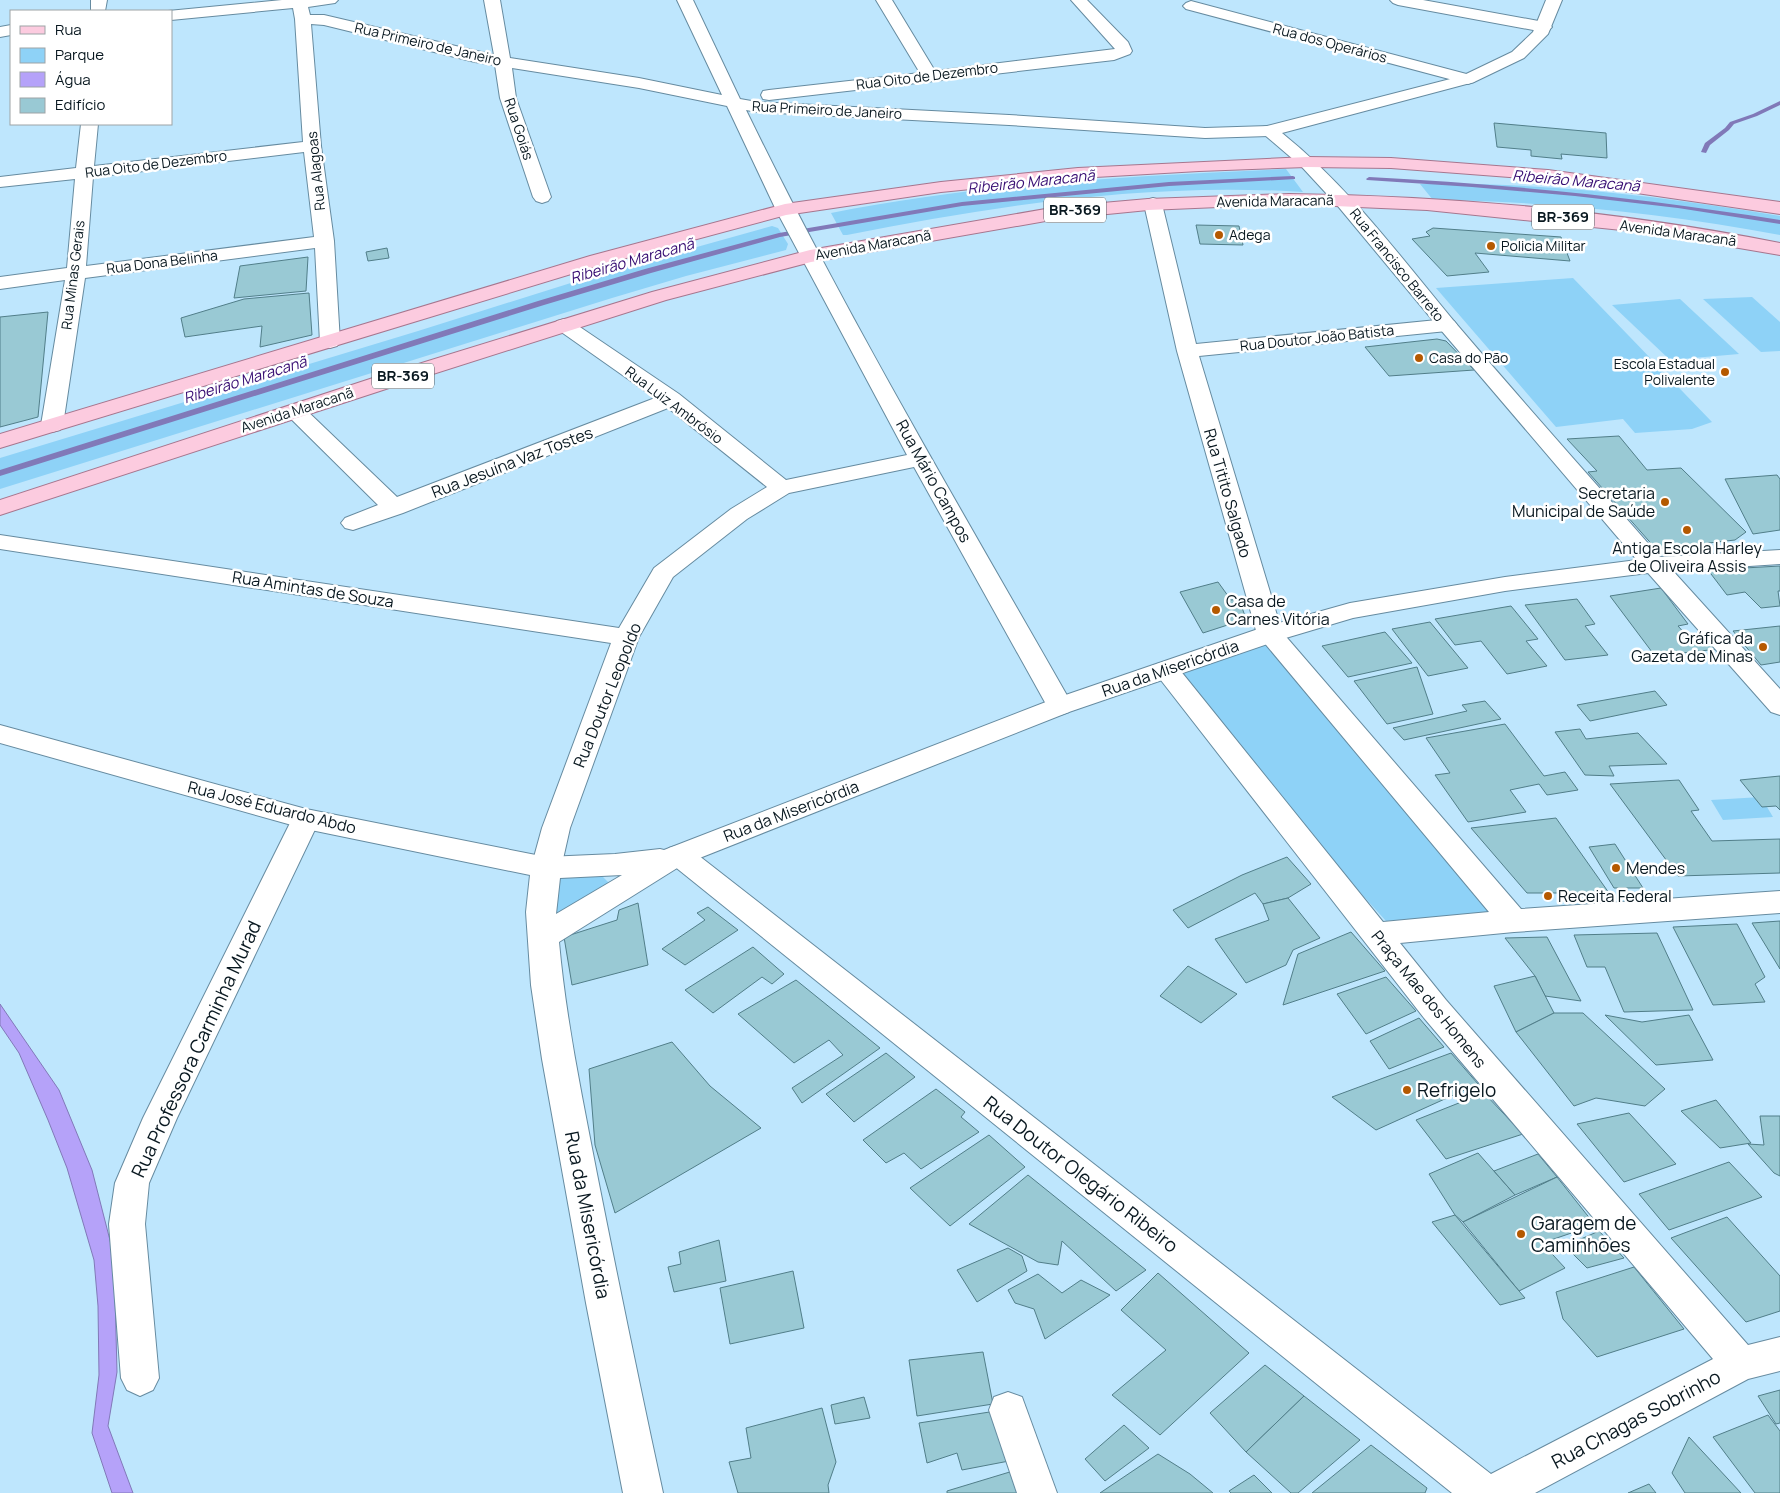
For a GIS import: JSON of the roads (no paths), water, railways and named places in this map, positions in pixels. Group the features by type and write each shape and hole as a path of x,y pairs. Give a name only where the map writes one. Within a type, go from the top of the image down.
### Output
{"main road":[{"name":"BR-369","path":"0,441 597,260 788,214 1004,180 1136,169 1307,162 1391,163 1548,176 1780,208"},
{"path":"1750,203 1780,200"},
{"name":"Avenida Maracanã","path":"0,508 294,412 807,250 1057,212 1153,204 1344,201 1428,204 1558,217 1687,234 1780,249"}],"street":[{"path":"172,15 301,7 330,0"},
{"name":"Rua Goiás","path":"492,0 504,61 508,98 542,196"},
{"name":"Rua Mário Campos","path":"684,0 807,250 921,459 1060,706"},
{"path":"884,0 930,76"},
{"name":"Rua Oito de Dezembro","path":"733,101 1120,53 1124,48 1122,45 1079,0"},
{"path":"1398,0 1544,27"},
{"path":"1269,131 1468,80 1518,56 1544,27 1554,0"},
{"name":"Rua dos Operários","path":"1191,6 1468,80"},
{"name":"Rua Primeiro de Janeiro","path":"301,7 324,20 475,57 639,83 757,107 1019,120 1205,133 1269,131"},
{"name":"Rua Alagoas","path":"301,7 312,146 324,241 330,342"},
{"name":"Rua Minas Gerais","path":"52,425 76,273 89,125"},
{"name":"Rua Francisco Barreto","path":"1269,131 1307,162 1344,201 1447,325 1654,565 1780,706"},
{"name":"Rua Oito de Dezembro","path":"0,182 312,146"},
{"name":"Rua Titito Salgado","path":"1153,204 1187,351 1270,634"},
{"name":"Rua Dona Belinha","path":"0,283 324,241"},
{"name":"Rua Doutor João Batista","path":"1187,351 1447,325"},
{"name":"Rua Luiz Ambrósio","path":"564,326 671,399 782,488"},
{"name":"Rua Jesuína Vaz Tostes","path":"353,523 671,399"},
{"path":"294,412 394,508"},
{"name":"Rua Doutor Leopoldo","path":"546,868 556,828 626,637 662,573 739,514 782,488 921,459"},
{"name":"Rua Amintas de Souza","path":"0,542 626,637"},
{"name":"Rua da Misericórdia","path":"544,936 675,856 1060,706 1270,634 1350,610 1505,584 1654,565 1780,557"},
{"path":"1270,634 1438,829 1514,921"},
{"name":"Praça Mae dos Homens","path":"1166,670 1435,1009 1742,1364"},
{"name":"Rua José Eduardo Abdo","path":"0,734 306,819 546,868"},
{"name":"Rua Professora Carminha Murad","path":"140,1378 127,1224 132,1183 160,1118 306,819"},
{"name":"Rua da Misericórdia","path":"643,1493 604,1303 558,1059 547,985 542,912 546,868 615,865 675,856"},
{"name":"Rua Doutor Olegário Ribeiro","path":"675,856 1483,1493"},
{"path":"1376,934 1514,921 1780,902"},
{"name":"Rua Chagas Sobrinho","path":"1495,1493 1742,1364 1780,1354"},
{"path":"1008,1410 1037,1493"}],"water":[{"path":"0,1004 59,1090 92,1170 114,1256 117,1372 108,1426 133,1493 112,1493 92,1433 99,1375 98,1306 94,1260 67,1168 48,1120 19,1053 0,1025"}],"waterway":[{"path":"1704,152 1707,144 1732,123 1780,103"},
{"name":"Ribeirão Maracanã","path":"0,473 541,303 779,235 962,204 1169,184 1293,178"},
{"name":"Ribeirão Maracanã","path":"1369,179 1575,194 1678,206 1780,222"}],"place":[{"name":"Adega","path":"1219,235"},
{"name":"Policia Militar","path":"1491,246"},
{"name":"Casa do Pão","path":"1419,358"},
{"name":"Escola Estadual Polivalente","path":"1725,372"},
{"name":"Secretaria Municipal de Saúde","path":"1665,502"},
{"name":"Antiga Escola Harley de Oliveira Assis","path":"1687,530"},
{"name":"Casa de Carnes Vitória","path":"1216,610"},
{"name":"Gráfica da Gazeta de Minas","path":"1763,647"},
{"name":"Mendes","path":"1616,868"},
{"name":"Receita Federal","path":"1548,896"},
{"name":"Refrigelo","path":"1407,1090"},
{"name":"Garagem de Caminhões","path":"1521,1234"}]}
